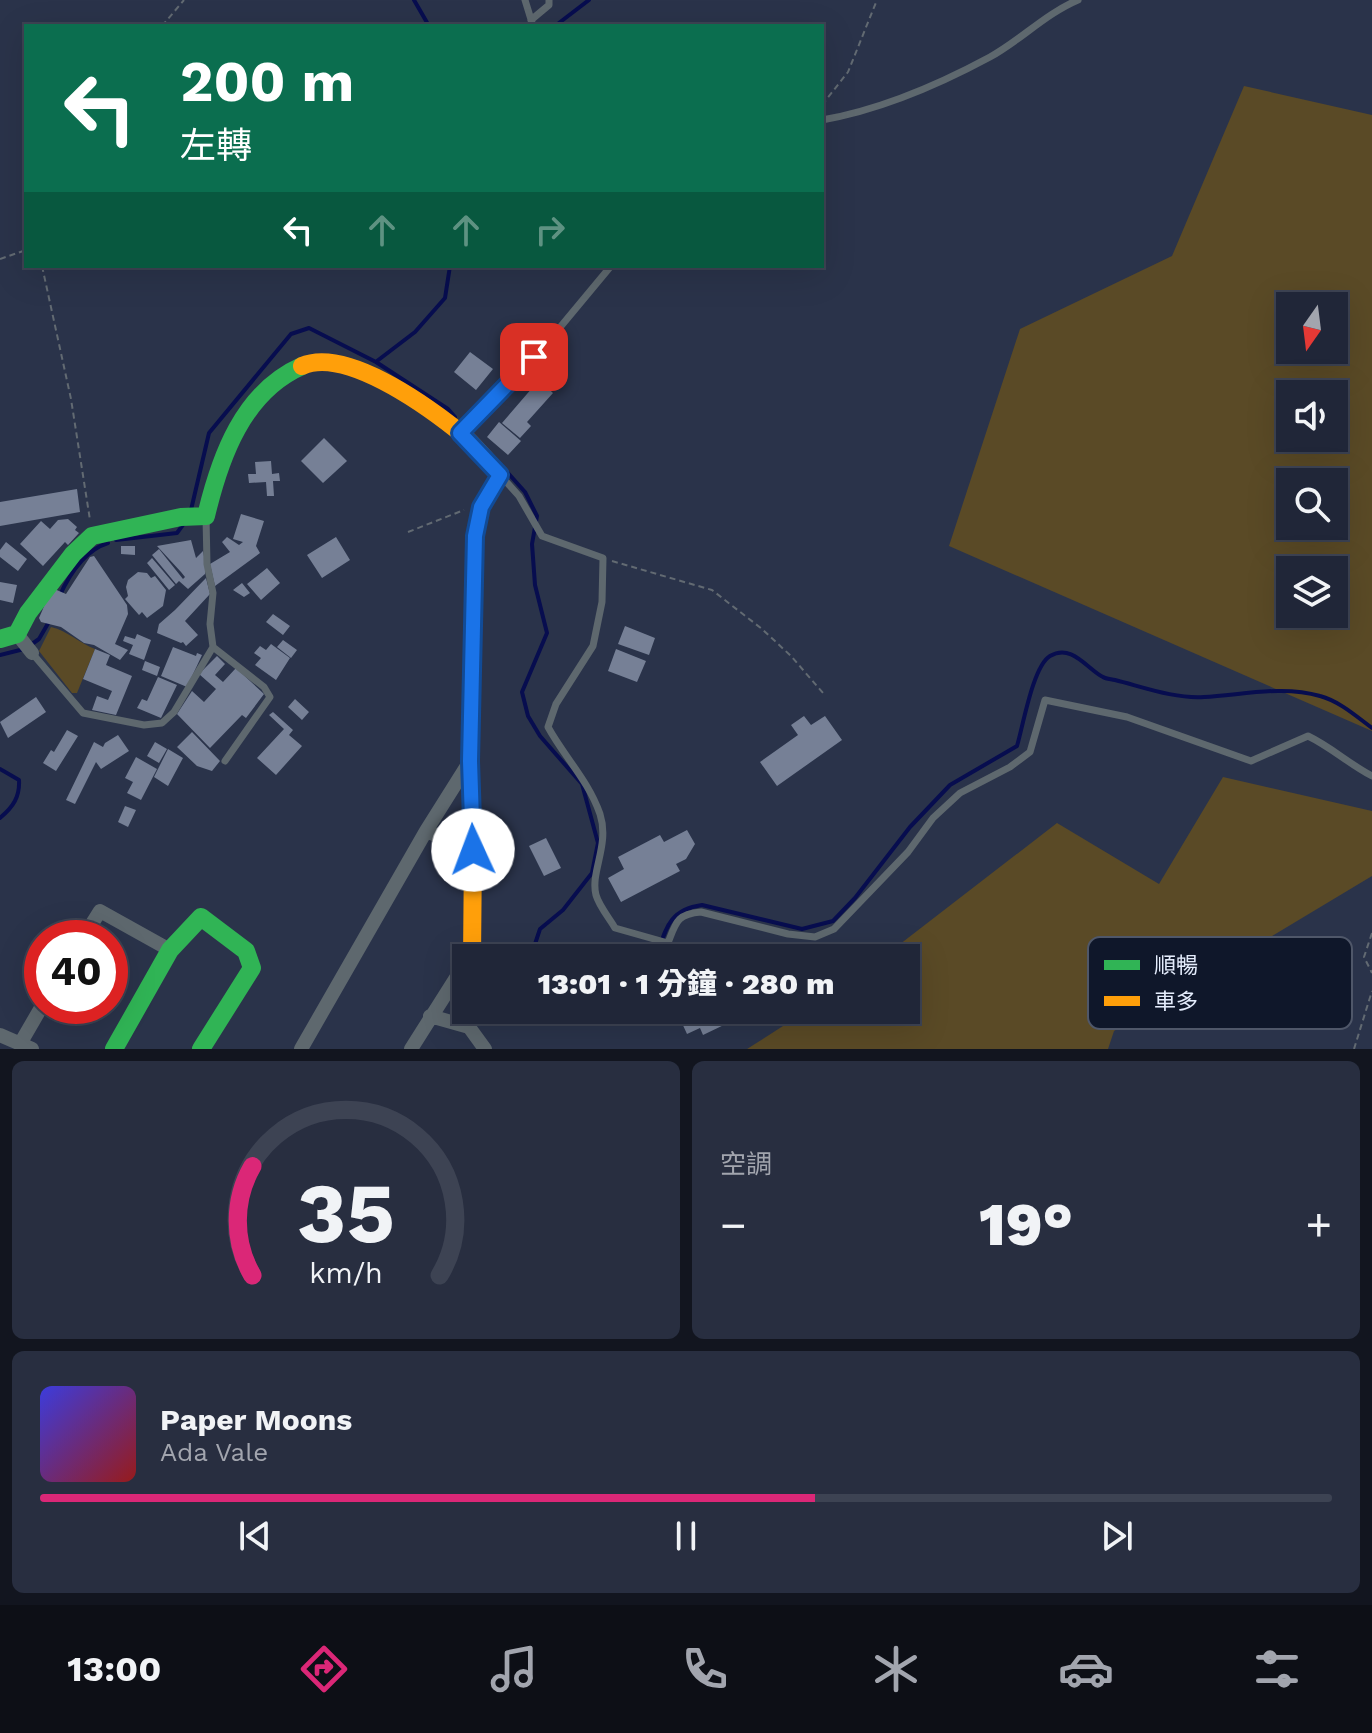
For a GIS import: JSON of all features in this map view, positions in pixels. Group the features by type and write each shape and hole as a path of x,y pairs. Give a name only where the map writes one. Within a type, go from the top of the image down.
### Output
{"street":[{"path":"32,653 13,638 73,554 92,536 203,515 224,451 239,424 277,382 300,365 322,360 360,372 396,390 460,433 500,475 481,507 475,536 470,761 473,850 470,944"},
{"path":"301,1049 426,831 470,761"},
{"path":"426,831 473,850"},
{"path":"94,920 100,911 116,920"},
{"path":"114,1049 170,950 201,917 246,951 252,968 201,1049"},
{"path":"128,927 170,950"},
{"path":"411,1049 452,984"},
{"path":"430,1016 469,1027 485,1049"},
{"path":"0,1035 26,1046 35,1024"}],"lane":[{"path":"525,0 532,23 549,5 549,0"},
{"path":"824,120 845,116 928,87 992,56 1058,8 1078,0"},
{"path":"460,433 552,337 609,268"},
{"path":"500,475 519,496 542,536 603,558 602,602 593,646 556,704 548,727 577,767 600,814 604,836 596,895 615,928 668,943 676,922 687,913 701,912 788,934 815,937 834,929 908,852 933,818 960,793 1010,767 1030,752 1045,700 1127,717 1251,761 1308,736 1372,776"},
{"path":"32,653 83,713 144,725 162,723 174,712 213,647 210,624 213,593 203,515"},
{"path":"213,647 264,687 270,697 225,761"}],"path":[{"path":"164,24 184,0"},
{"path":"824,102 848,72 877,0"},
{"path":"0,259 24,251"},
{"path":"42,268 71,399 92,536"},
{"path":"408,532 481,507"},
{"path":"603,558 712,590 791,656 823,693"},
{"path":"1372,933 1364,957 1372,973"},
{"path":"1354,1049 1372,991"}],"shaded area":[{"path":"1244,86 1372,115 1372,731 949,546 1020,329 1172,256"},
{"path":"51,627 95,649 77,693 72,693 39,651"},
{"path":"1223,777 1372,811 1372,876 1270,937 1088,937 1088,1029 1117,1029 1108,1049 747,1049 786,1024 920,1024 920,944 900,944 1057,823 1159,884"}],"building":[{"path":"470,352 493,369 476,390 454,372"},
{"path":"539,380 553,393 527,422 531,426 520,438 502,423"},
{"path":"499,422 521,441 508,455 487,437"},
{"path":"324,438 347,461 323,483 301,461"},
{"path":"271,461 272,474 279,473 280,481 273,481 274,496 267,496 266,482 249,483 248,474 256,474 255,462"},
{"path":"77,489 80,512 0,526 0,502"},
{"path":"241,514 264,521 256,546 260,553 215,586 210,564 230,552 222,542 227,537 239,545 243,542 233,539"},
{"path":"68,519 79,533 68,545 65,542 43,566 20,544 41,521 50,529 58,520"},
{"path":"336,537 350,560 322,578 307,555"},
{"path":"191,540 196,558 203,551 206,567 205,574 188,589 179,581 176,584 152,555 159,549 183,579 185,577 157,546"},
{"path":"6,542 27,559 18,571 0,557 0,550"},
{"path":"121,546 135,546 135,555 121,554"},
{"path":"94,556 127,605 128,614 115,644 128,650 120,660 94,645 84,643 61,627 41,622 39,618 52,588 66,594 90,557"},
{"path":"152,558 175,585 169,590 147,563"},
{"path":"267,568 280,583 261,600 247,584"},
{"path":"138,572 147,573 151,578 155,576 166,590 163,606 147,618 142,612 139,615 125,599 128,596 128,580"},
{"path":"206,578 210,594 185,621 198,635 186,646 183,642 157,633 159,624"},
{"path":"0,582 17,585 13,603 0,600"},
{"path":"242,583 250,593 244,597 233,590"},
{"path":"273,614 290,626 283,635 266,622"},
{"path":"625,626 655,638 649,655 618,644"},
{"path":"137,634 151,640 144,660 129,654 133,645 123,641 125,636 135,639"},
{"path":"283,640 297,650 291,658 277,647"},
{"path":"271,644 290,658 276,680 255,665 261,658 254,653 260,646 266,650"},
{"path":"173,647 196,656 197,653 202,655 187,687 161,676"},
{"path":"95,649 110,655 106,665 132,676 116,715 92,710 97,696 108,700 112,691 83,679"},
{"path":"616,649 646,661 637,682 608,671"},
{"path":"217,656 225,664 215,675 223,682 236,668 264,694 246,718 242,715 210,748 177,714 192,691 204,702 216,689 199,674"},
{"path":"145,661 160,667 157,676 142,670"},
{"path":"158,677 177,685 161,718 137,708 142,699 147,701"},
{"path":"36,697 46,712 8,738 0,722"},
{"path":"295,699 309,712 302,720 288,707"},
{"path":"273,712 293,730 289,735 302,746 276,775 257,758 284,729 269,715"},
{"path":"804,716 811,725 825,716 842,740 777,786 760,762 798,735 791,725"},
{"path":"67,730 78,736 56,771 43,763 51,750 54,752"},
{"path":"192,732 220,761 212,771 197,766 177,747"},
{"path":"118,735 129,751 101,769 96,762 75,804 66,800 94,742 103,747"},
{"path":"155,742 167,749 159,763 147,756"},
{"path":"168,749 183,758 168,786 154,777"},
{"path":"136,757 157,769 141,800 127,793 133,782 125,778"},
{"path":"125,806 136,810 128,827 118,822"},
{"path":"687,830 695,844 686,859 676,864 680,871 621,902 608,878 624,869 618,857 660,835 664,842"},
{"path":"546,838 561,868 544,876 529,846"},
{"path":"682,1024 726,1024 703,1035 700,1028 687,1034"}],"waterway":[{"path":"414,0 428,24"},
{"path":"558,24 589,0"},
{"path":"377,361 415,332 445,298 450,268"},
{"path":"191,510 209,433 291,334 309,328 376,362 448,409 455,417"},
{"path":"508,473 525,492 537,516 532,544 535,585 547,633 522,692 528,716 540,736 582,784 598,843 592,873 563,910 540,929 535,944"},
{"path":"116,540 177,533 185,522"},
{"path":"59,597 79,564 92,551 108,543"},
{"path":"32,644 39,639 50,620"},
{"path":"0,655 24,649"},
{"path":"661,944 675,916 702,905 802,929 833,921 855,898 910,827 950,785 1017,746 1039,671 1050,656 1058,653 1072,655 1106,678 1170,694 1204,697 1292,691 1320,696 1341,705 1372,728"},
{"path":"0,769 19,780 15,801 0,818"}],"traffic: fast":[{"path":"0,639 17,634 28,613 73,554 92,536 181,517 206,516 227,449 249,409 282,377 302,366"},
{"path":"114,1049 170,950 201,917 246,951 252,968 201,1049"}],"traffic: slow":[{"path":"302,366 320,362 340,364 405,393 457,430 500,475 481,507 475,536 470,761 472,944"}],"route":[{"path":"473,850 470,761 475,536 481,507 500,475 460,433 534,357"}]}
